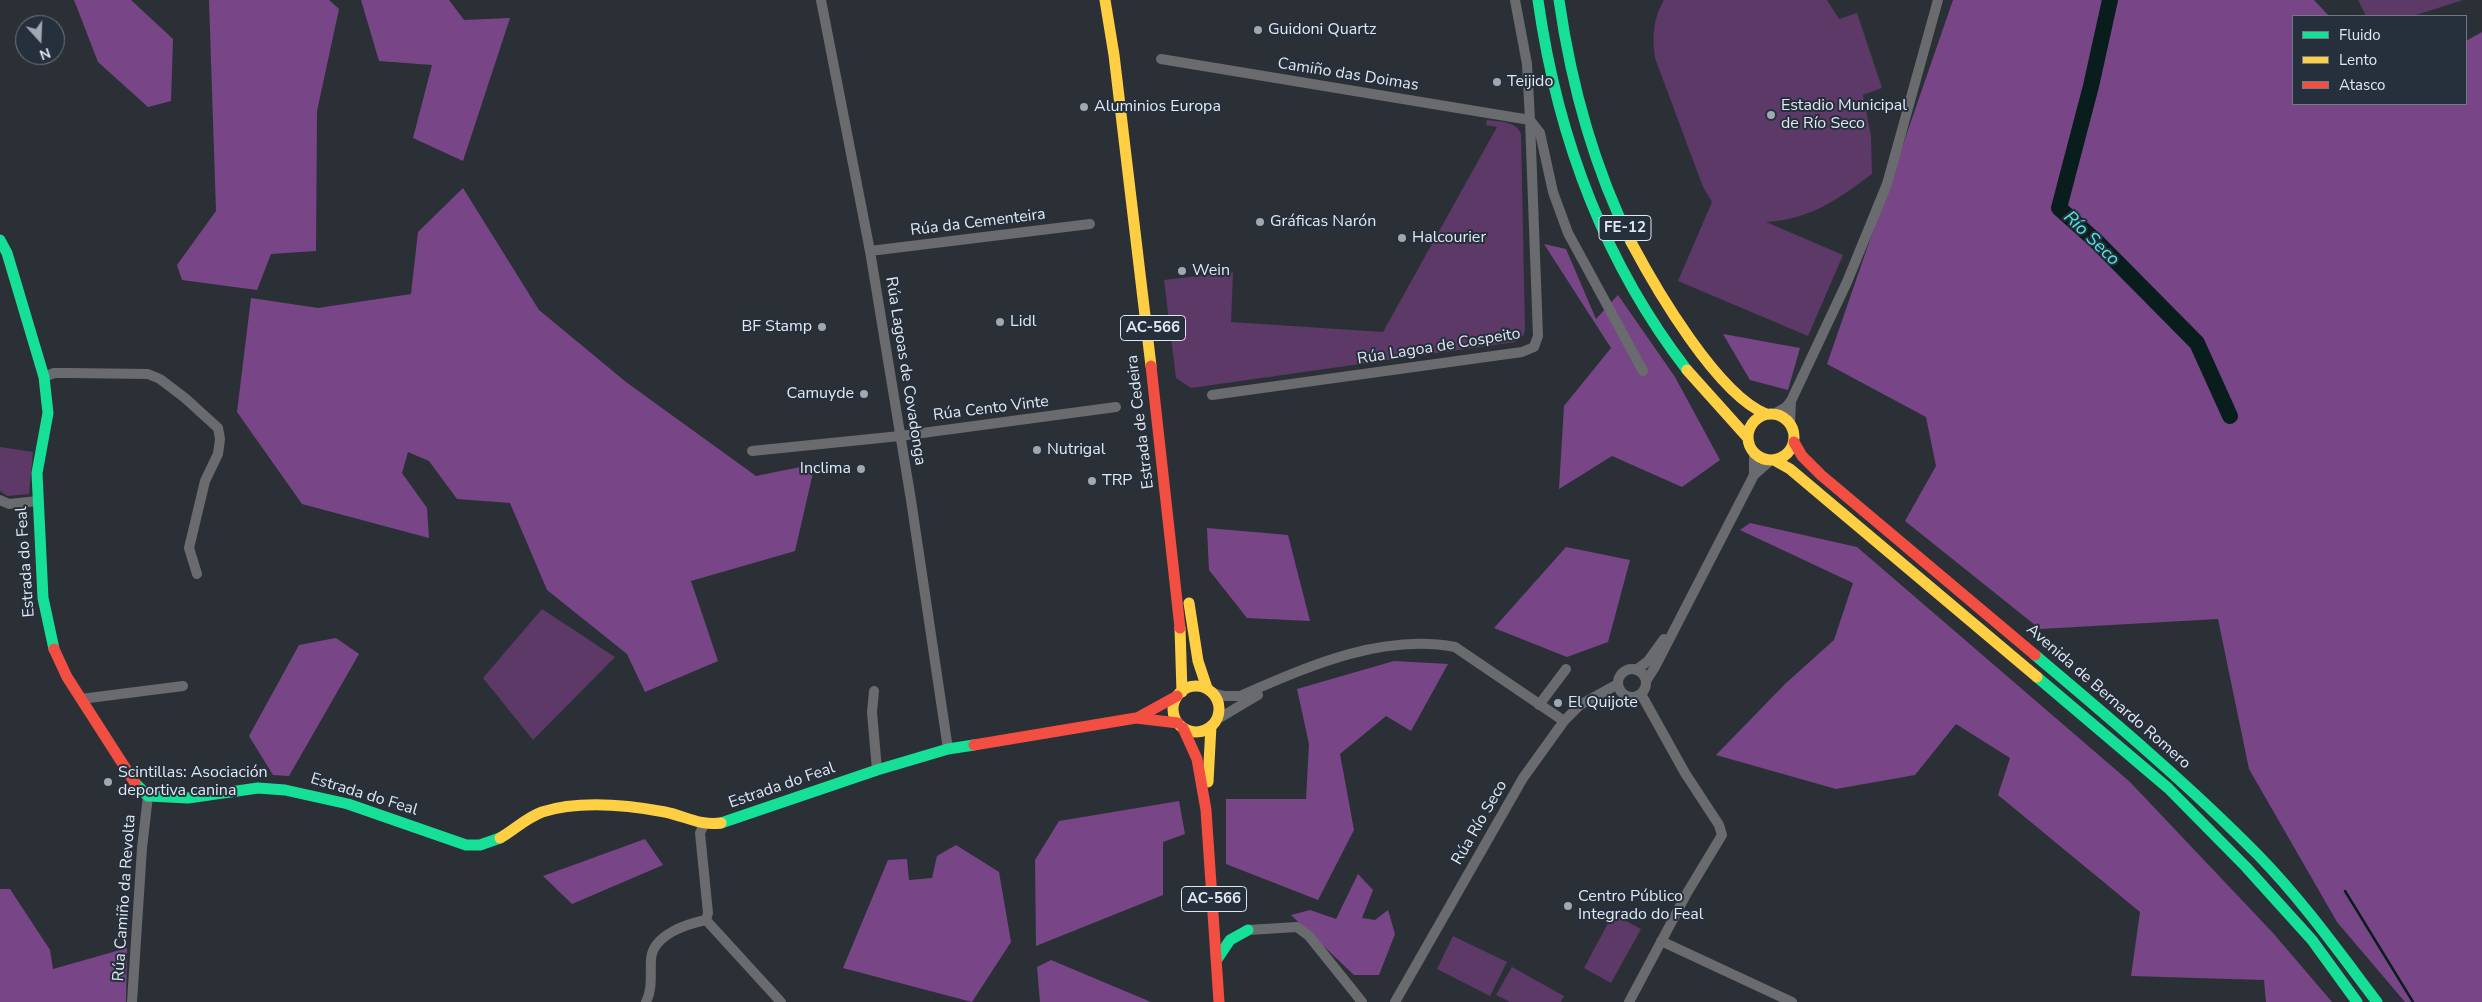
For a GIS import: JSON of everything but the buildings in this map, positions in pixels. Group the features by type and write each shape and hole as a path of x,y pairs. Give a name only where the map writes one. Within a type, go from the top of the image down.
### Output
{"main road":[{"name":"Estrada de Cedeira","path":"1105,0 1114,55 1180,612 1180,694"},
{"name":"Estrada de Cedeira","path":"1117,0 1119,51 1164,418 1193,634 1210,691"},
{"name":"FE-12","path":"1538,0 1541,30 1553,90 1568,146 1588,200 1612,251 1639,301 1670,346 1700,385 1748,438"},
{"name":"FE-12","path":"1559,0 1564,40 1576,98 1593,153 1613,204 1646,271 1710,364 1745,404 1757,411 1770,414"},
{"name":"Estrada do Feal","path":"0,240 7,253 44,377 48,413 37,473 46,625 55,653 81,699 130,778 148,796 188,798 258,788 285,790 348,804 466,845 482,847 496,842 533,814 555,809 594,807 642,809 667,812 704,824 728,822 877,770 948,749 1136,718 1180,725"},
{"path":"1770,414 1790,423 1794,429 1794,442 1787,454 1773,460 1759,457 1754,452 1748,438 1748,431 1755,420 1770,414"},
{"name":"Avenida de Bernardo Romero","path":"1794,442 1802,456 1821,476 2163,763 2259,856 2324,931 2376,1002"},
{"name":"Avenida de Bernardo Romero","path":"1773,460 1790,469 2168,788 2246,867 2305,933 2357,1002"},
{"path":"1192,686 1210,691 1219,706 1214,723 1198,732 1180,725 1173,708 1180,694 1192,686"},
{"name":"Estrada do Feal","path":"1136,718 1180,694"},
{"name":"AC-566","path":"1206,797 1214,723"},
{"name":"AC-566","path":"1180,725 1193,744 1206,797 1218,960 1219,1002"},
{"path":"1214,907 1228,924 1248,930"},
{"path":"1216,932 1248,930"},
{"path":"1218,960 1224,944 1231,937 1248,930"}],"street":[{"name":"Rúa Lagoas de Covadonga","path":"821,0 870,251 948,749"},
{"path":"1515,0 1527,64 1530,120 1540,133 1553,192 1568,234 1643,371"},
{"path":"1770,414 1786,407 1791,401 1847,282 1887,184 1938,0"},
{"name":"Camiño das Doimas","path":"1161,59 1530,120"},
{"name":"Rúa Lagoa de Cospeito","path":"1212,395 1522,352 1534,347 1538,336 1530,120"},
{"name":"Rúa da Cementeira","path":"870,251 1090,224"},
{"path":"44,377 54,373 148,374 160,379 186,398 218,428 220,440 218,454 205,481 189,548 198,574"},
{"path":"1790,423 1791,401"},
{"name":"Rúa Cento Vinte","path":"752,451 900,436 1116,408"},
{"path":"1754,452 1754,475"},
{"path":"1677,622 1648,661 1636,670 1625,671 1620,677 1618,684 1624,695 1633,697 1641,694 1645,688 1646,681 1655,667 1754,475 1773,460"},
{"path":"0,500 9,504 38,501"},
{"path":"1210,691 1224,696 1240,696 1357,651 1386,646 1438,644 1455,648 1564,721"},
{"path":"1539,705 1566,669"},
{"path":"1636,670 1643,674 1646,681"},
{"path":"1214,723 1291,675"},
{"name":"Rúa Río Seco","path":"1395,1002 1523,778 1564,721 1580,705 1618,684"},
{"path":"81,699 182,686"},
{"path":"874,691 872,712 877,770"},
{"path":"1629,1002 1661,941 1722,835 1719,825 1685,773 1641,694"},
{"name":"Rúa Camiño da Revolta","path":"132,1002 142,848 148,796"},
{"path":"704,824 700,833 708,913 706,920"},
{"path":"646,1002 651,990 651,956 658,942 671,932 706,920"},
{"path":"706,920 781,1002"},
{"path":"1248,930 1297,927 1309,936 1362,1000"},
{"path":"1661,941 1792,1002"}],"shaded area":[{"path":"74,0 131,0 173,39 171,101 148,107 98,62"},
{"path":"209,0 329,0 339,9 317,111 316,251 271,254 257,290 182,280 177,265 216,211"},
{"path":"361,0 449,0 464,20 510,18 463,161 413,138 432,65 379,61"},
{"name":"Estadio Municipal de Río Seco","path":"1664,0 1827,0 1839,19 1857,13 1882,88 1863,95 1871,136 1872,174 1823,207 1797,217 1766,222 1843,255 1808,336 1678,281 1712,202 1703,187 1655,58 1654,28"},
{"path":"1953,0 2314,0 2328,15 2292,15 2292,105 2467,105 2467,40 2482,32 2482,1002 2405,1002 2337,922 2249,769 2218,619 2040,629 1905,521 1936,466 1926,417 1827,364"},
{"path":"2358,0 2463,0 2416,15 2366,15"},
{"path":"1487,120 1511,124 1521,134 1525,331 1523,336 1515,342 1191,388 1176,378 1164,280 1233,272 1231,322 1383,332 1497,127 1486,125"},
{"path":"463,188 539,310 626,382 756,476 815,464 795,551 691,581 718,661 645,692 627,654 547,590 510,503 457,499 429,461 408,452 402,473 427,508 429,538 302,504 237,412 251,298 318,308 411,294 418,232"},
{"path":"1544,244 1566,249 1596,319 1618,295 1675,377 1720,460 1682,487 1612,456 1559,489 1564,406 1611,348"},
{"path":"1723,334 1800,348 1788,390 1750,380"},
{"path":"0,447 33,452 29,494 7,496 0,491"},
{"path":"1750,523 1857,547 2130,782 2273,933 2332,1002 2266,1002 2264,980 2131,976 2140,912 1998,795 2010,758 1956,724 1915,775 1836,789 1716,755 1785,684 1834,640 1853,583 1740,530"},
{"path":"1207,528 1288,535 1310,621 1247,618 1209,570"},
{"path":"1566,547 1630,560 1608,642 1567,657 1494,628"},
{"path":"542,609 615,657 533,740 483,678"},
{"path":"336,638 359,654 289,776 273,775 249,736 299,645"},
{"path":"1394,661 1448,664 1411,731 1386,716 1340,754 1354,830 1318,900 1226,864 1226,799 1306,799 1309,744 1297,689"},
{"path":"1179,801 1185,834 1163,842 1163,895 1036,946 1035,860 1059,821"},
{"path":"645,839 663,865 572,904 543,876"},
{"path":"956,845 999,872 1011,942 972,1002 843,968 888,860 907,859 909,880 932,878 937,856"},
{"path":"1358,874 1373,890 1362,918 1375,920 1388,910 1395,934 1379,975 1354,975 1291,915 1310,910 1336,919"},
{"path":"0,889 10,889 50,950 53,969 127,948 126,1002 0,1002"},
{"path":"1613,914 1641,929 1611,983 1584,968"},
{"path":"1453,936 1507,962 1490,996 1437,969"},
{"path":"1051,960 1151,1002 1040,1002 1037,967"},
{"path":"1512,967 1564,996 1561,1002 1510,1002 1496,995"}],"waterway":[{"name":"Río Seco","path":"2110,0 2091,86 2059,208 2096,241 2197,343 2230,416"},
{"path":"2345,891 2413,1002"}],"traffic: fast":[{"path":"1538,0 1546,50 1557,99 1571,148 1588,195 1608,241 1631,285 1657,328 1687,370"},
{"path":"1559,0 1570,62 1585,124 1605,184 1631,242"},
{"path":"0,240 7,253 44,377 48,413 37,473 43,598 54,649"},
{"path":"2035,655 2177,778 2258,855 2305,908 2377,1002"},
{"path":"2037,677 2168,788 2246,867 2312,940 2357,1002"},
{"path":"721,823 877,770 948,749 974,745"},
{"path":"135,783 148,796 188,798 258,788 285,790 348,804 466,845 480,845 500,838"},
{"path":"1218,958 1230,940 1248,930"}],"traffic: slow":[{"path":"1105,0 1114,55 1151,366"},
{"path":"1631,242 1672,312 1708,363 1747,403 1766,414"},
{"path":"1687,370 1748,438"},
{"path":"1776,414 1788,420 1793,428 1794,437 1793,446 1788,454 1780,459 1766,460 1754,454 1749,446 1748,432 1754,420 1762,415 1776,414"},
{"path":"1774,460 1790,469 2037,677"},
{"path":"1189,603 1198,661 1207,688"},
{"path":"1180,628 1182,692"},
{"path":"1196,686 1209,690 1215,696 1219,709 1215,722 1209,728 1196,732 1183,728 1177,722 1173,709 1177,696 1183,690 1196,686"},
{"path":"1208,782 1211,726"},
{"path":"500,838 531,817 542,812 572,806 604,805 635,807 665,812 699,822 721,823"}],"traffic: jam":[{"path":"1151,366 1180,628"},
{"path":"1794,442 1802,456 1821,475 2035,655"},
{"path":"54,649 67,677 135,783"},
{"path":"1137,718 1177,696"},
{"path":"974,745 1136,718 1178,723"},
{"path":"1183,728 1197,759 1206,810 1219,1002"}],"place":[{"name":"Guidoni Quartz","path":"1258,30"},
{"name":"Teijido","path":"1497,82"},
{"name":"Aluminios Europa","path":"1084,107"},
{"name":"Estadio Municipal de Río Seco","path":"1771,115"},
{"name":"Gráficas Narón","path":"1260,222"},
{"name":"Halcourier","path":"1402,238"},
{"name":"Wein","path":"1182,271"},
{"name":"Lidl","path":"1000,322"},
{"name":"BF Stamp","path":"822,327"},
{"name":"Camuyde","path":"864,394"},
{"name":"Nutrigal","path":"1037,450"},
{"name":"Inclima","path":"861,469"},
{"name":"TRP","path":"1092,481"},
{"name":"El Quijote","path":"1558,703"},
{"name":"Scintillas: Asociación deportiva canina","path":"108,782"},
{"name":"Centro Público Integrado do Feal","path":"1568,906"}]}
